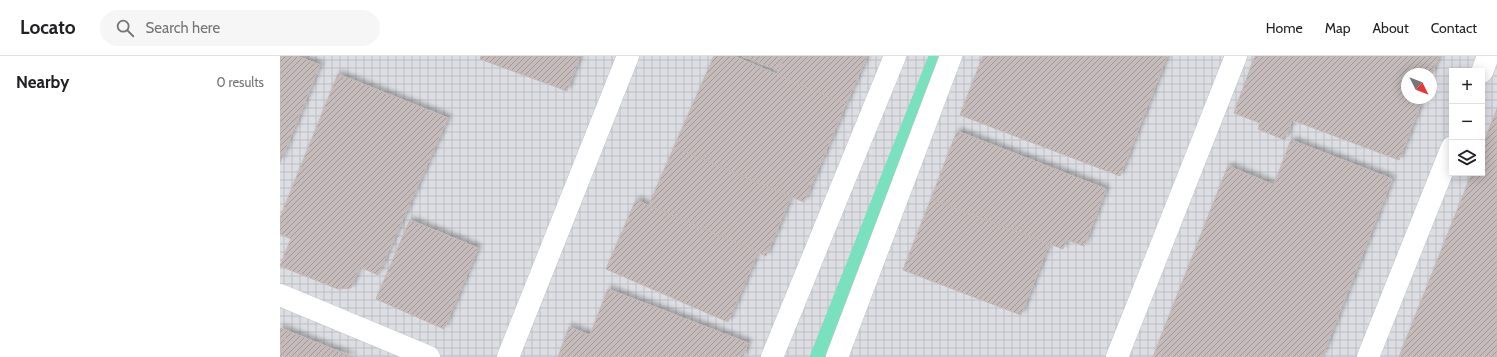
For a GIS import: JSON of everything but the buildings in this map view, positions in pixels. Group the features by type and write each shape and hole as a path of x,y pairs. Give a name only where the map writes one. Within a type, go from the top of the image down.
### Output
{"street":[{"path":"508,357 628,56"},
{"path":"772,357 895,56"},
{"path":"837,357 951,56"},
{"path":"1117,357 1236,56"},
{"path":"1484,68 1488,56"},
{"path":"1368,357 1449,154"},
{"path":"280,295 429,357"}],"shaded area":[{"path":"280,56 1497,56 1497,357 280,357"}],"waterway":[{"path":"819,357 938,56"}]}
